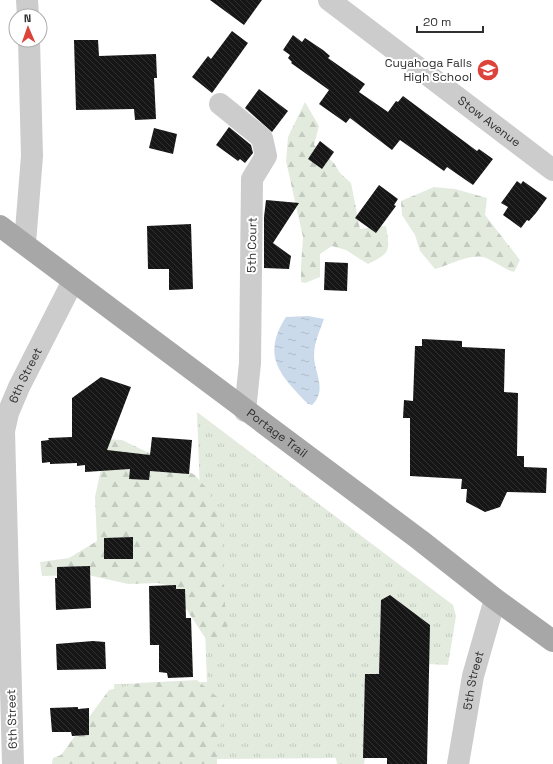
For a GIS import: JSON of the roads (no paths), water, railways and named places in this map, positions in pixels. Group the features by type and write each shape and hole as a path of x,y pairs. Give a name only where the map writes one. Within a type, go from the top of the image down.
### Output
{"main road":[{"name":"Portage Trail","path":"0,226 245,411 420,540 494,599 553,641"}],"street":[{"name":"Stow Avenue","path":"329,0 553,170"},
{"path":"24,243 32,156 29,48"},
{"name":"5th Court","path":"220,104 262,138 266,156 252,179 250,363 245,411"},
{"name":"6th Street","path":"13,764 6,707 4,430 8,413 19,387 73,281"},
{"name":"5th Street","path":"458,764 473,676 494,599"}],"water":[{"path":"308,316 324,319 314,350 320,387 317,399 312,405 308,404 289,384 277,364 275,354 275,343 286,317"}],"place":[{"name":"Cuyahoga Falls High School","path":"488,70"}]}
